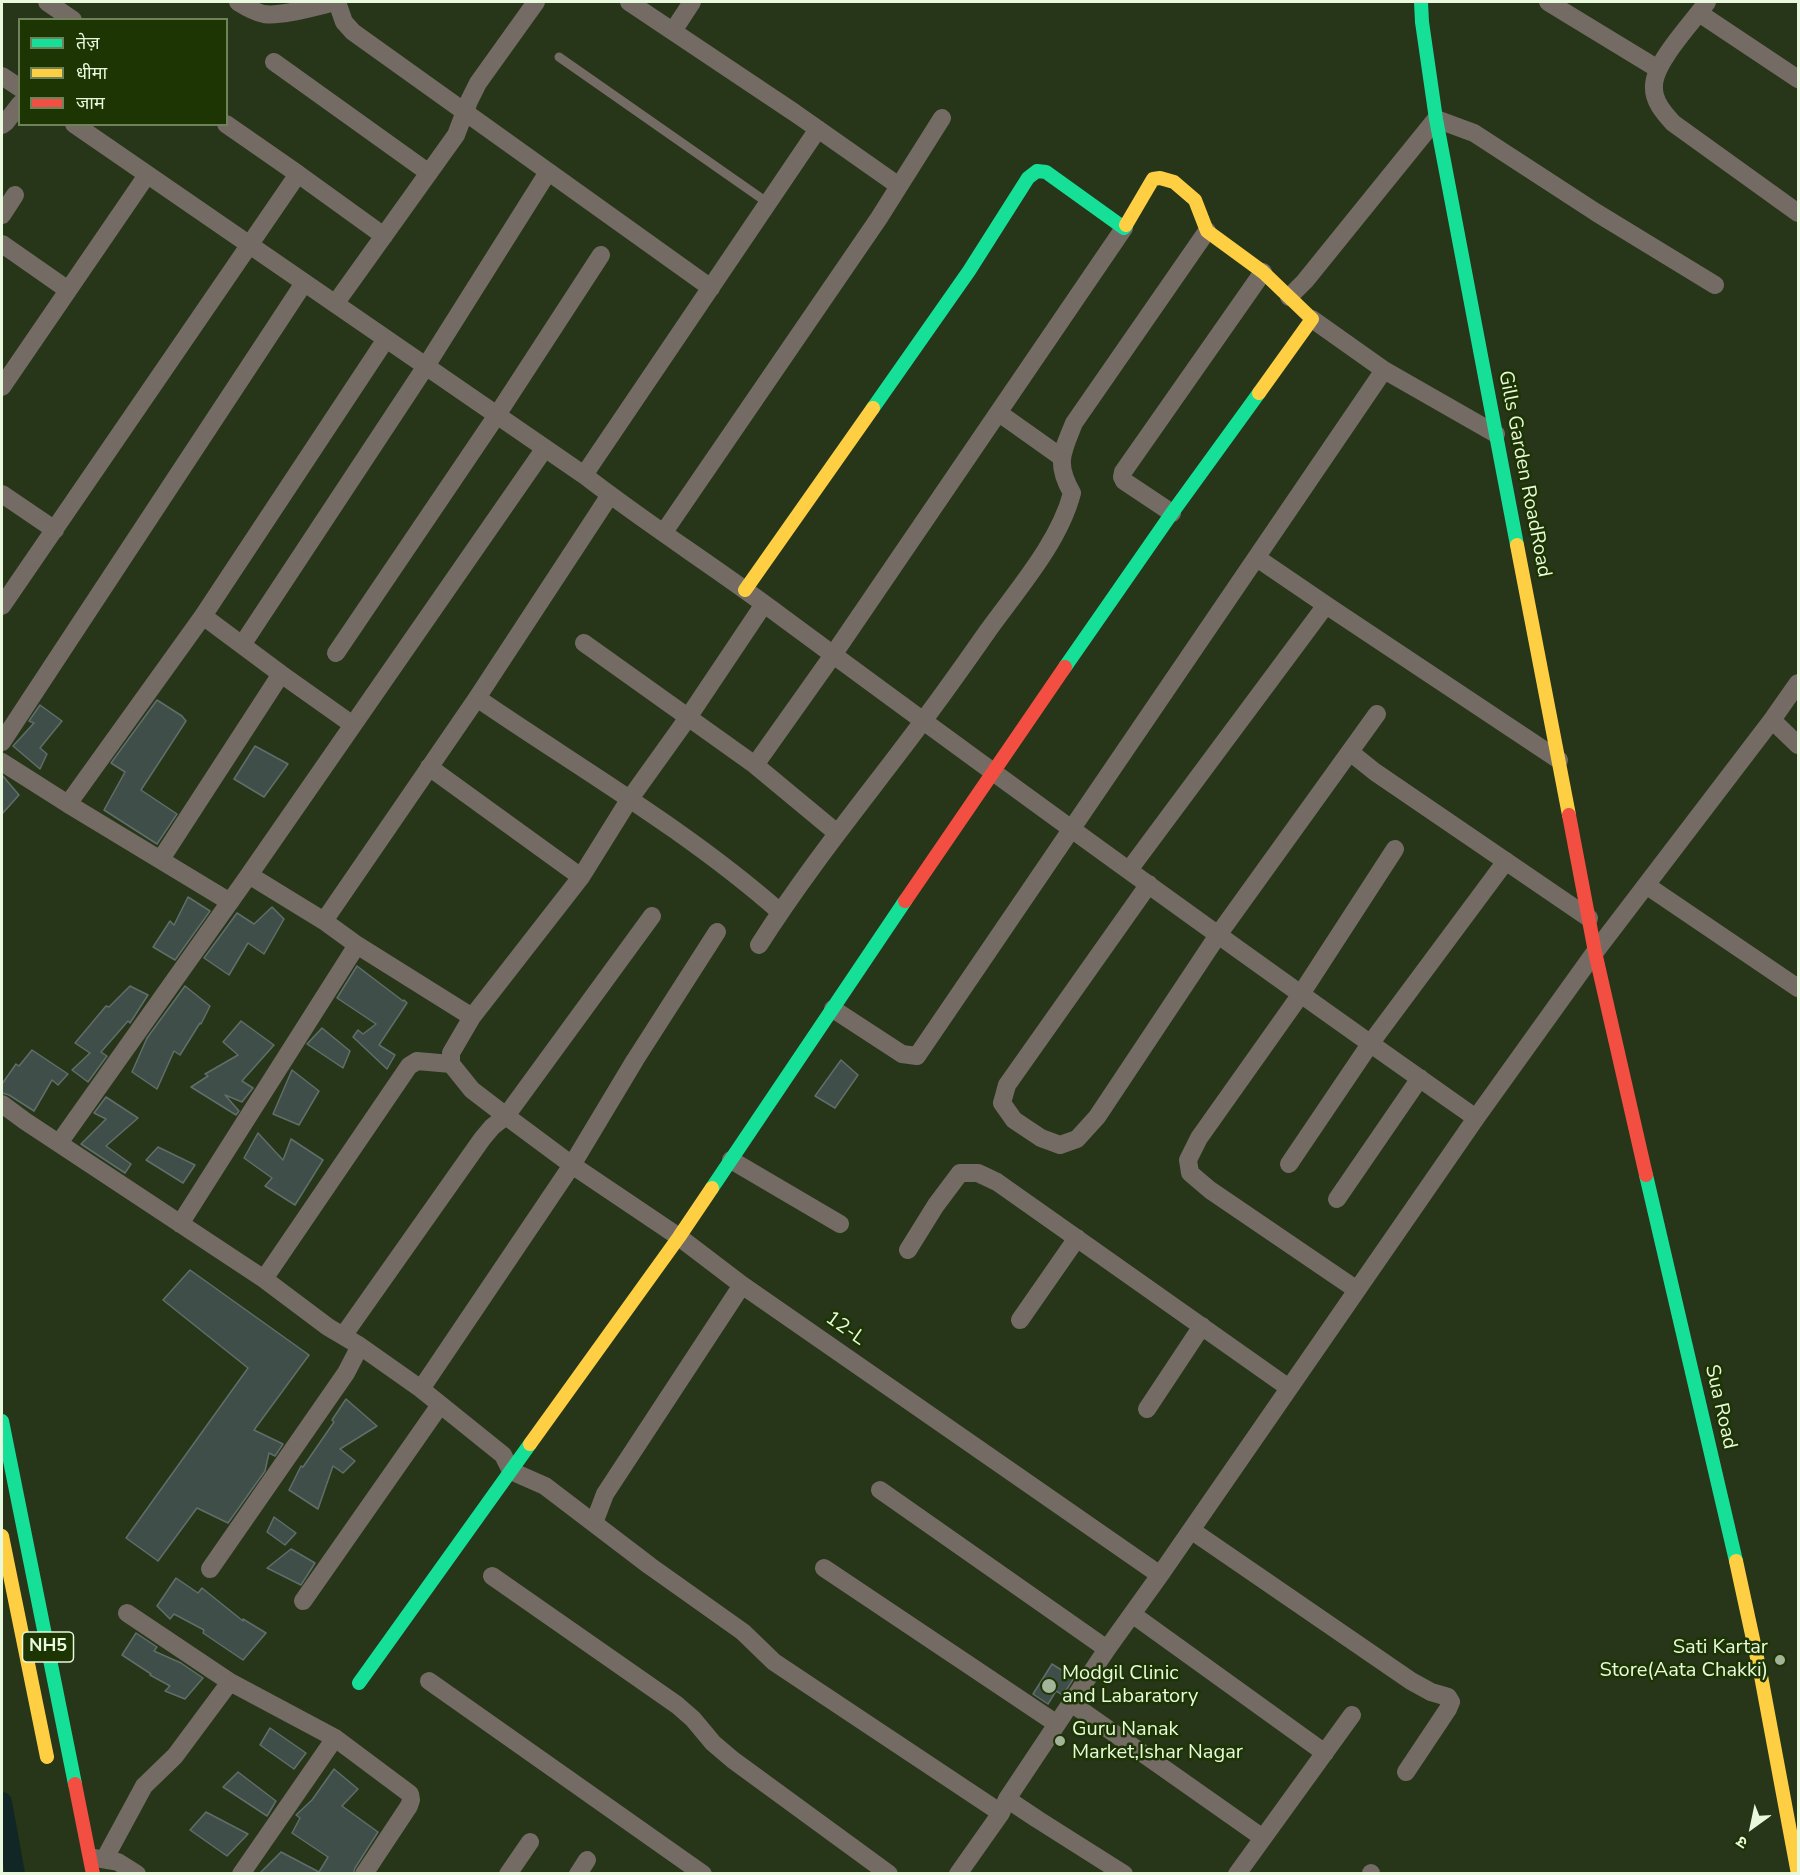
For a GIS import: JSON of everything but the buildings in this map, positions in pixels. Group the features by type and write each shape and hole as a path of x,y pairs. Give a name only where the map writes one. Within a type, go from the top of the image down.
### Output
{"main road":[{"name":"Gills Garden RoadRoad","path":"1421,2 1436,119 1595,952"},
{"path":"358,1683 679,1238 992,772 1172,513 1312,319 1263,272 1207,231 1195,200 1174,182 1160,178 1154,179 1124,228 1046,172 1037,171 1028,178 975,262 745,590"},
{"name":"Sua Road","path":"1595,952 1742,1588 1798,1874"},
{"name":"NH5","path":"2,1421 96,1863"},
{"name":"NH5","path":"2,1536 49,1770"}],"street":[{"path":"47,2 70,18"},
{"path":"238,2 252,11 277,15 336,2 344,22 353,32 711,288"},
{"path":"335,304 456,135 478,83 536,2"},
{"path":"629,2 899,186"},
{"path":"673,31 692,2"},
{"path":"1548,2 1658,69"},
{"path":"1798,79 1703,7 1658,69 1654,86 1660,108 1673,123 1798,213"},
{"path":"274,62 429,173"},
{"path":"2,76 18,87"},
{"path":"2,125 18,107"},
{"path":"664,532 879,219 942,118"},
{"path":"1289,297 1305,281 1436,119 1474,134 1715,285"},
{"path":"228,125 384,236"},
{"path":"77,126 584,475 765,604 992,772 1476,1118"},
{"path":"584,475 818,129"},
{"path":"242,645 426,366 548,172"},
{"path":"2,606 298,174"},
{"path":"2,387 147,175"},
{"path":"2,215 15,195"},
{"path":"755,765 833,655 1124,228"},
{"path":"759,945 837,833 923,721 1044,553 1067,513 1072,493 1065,479 1061,457 1074,423 1207,231"},
{"path":"2,244 68,290"},
{"path":"336,653 497,415 601,255"},
{"path":"1172,513 1124,481 1123,472 1263,272"},
{"path":"2,741 304,283"},
{"path":"1312,319 1384,370 1496,434"},
{"path":"68,804 203,616 386,339"},
{"path":"832,1009 902,1054 917,1056 1384,370"},
{"path":"999,413 1061,457"},
{"path":"59,1143 249,875 544,448"},
{"path":"2,494 55,530"},
{"path":"324,921 477,698 610,495"},
{"path":"1257,558 1559,760"},
{"path":"264,1279 409,1066 417,1061 451,1064 451,1053 472,1017 581,877 629,800 765,604"},
{"path":"1129,870 1326,605"},
{"path":"203,616 353,725"},
{"path":"584,643 755,765 837,833"},
{"path":"161,860 281,674"},
{"path":"958,1874 1107,1649 1476,1118 1595,952 1798,683"},
{"path":"477,698 670,827 780,912"},
{"path":"1149,884 1007,1085 1002,1104 1014,1120 1041,1138 1060,1145 1077,1139 1097,1117 1218,934 1377,714"},
{"path":"1772,720 1798,744"},
{"path":"1350,752 1375,772 1589,918"},
{"path":"2,762 230,902"},
{"path":"429,767 581,877"},
{"path":"1357,1290 1210,1190 1190,1173 1188,1160 1205,1130 1300,994 1395,849"},
{"path":"1289,1164 1370,1044 1506,861"},
{"path":"249,875 472,1017"},
{"path":"1646,885 1798,988"},
{"path":"343,1336 482,1139 506,1116 652,916"},
{"path":"421,1389 572,1165 635,1060 717,932"},
{"path":"180,1224 357,945"},
{"name":"12-L","path":"451,1064 472,1090 572,1165 1160,1575"},
{"path":"1337,1199 1420,1078"},
{"path":"2,1104 264,1279 421,1389 503,1455 511,1472 545,1486 650,1566 743,1632 774,1662 1004,1806 1037,1819 1124,1874"},
{"path":"731,1160 840,1224"},
{"path":"908,1250 936,1205 960,1173 978,1173 997,1182 1289,1388"},
{"path":"1020,1320 1077,1238"},
{"path":"594,1523 605,1494 742,1285"},
{"path":"1146,1410 1202,1326"},
{"path":"210,1569 346,1373 360,1346"},
{"path":"303,1601 440,1405"},
{"path":"880,1490 1107,1649"},
{"path":"1191,1530 1411,1682 1448,1697 1451,1702 1448,1709 1406,1772"},
{"path":"824,1568 1057,1724"},
{"path":"492,1576 677,1705 693,1719 713,1743 733,1760 889,1874"},
{"path":"127,1613 230,1682 335,1738 410,1794 409,1806 364,1874"},
{"path":"1132,1614 1325,1753"},
{"path":"429,1681 703,1874"},
{"path":"96,1863 144,1786 175,1756 230,1682"},
{"path":"1071,1703 1263,1838"},
{"path":"1238,1874 1352,1715"},
{"path":"241,1874 335,1738"},
{"path":"508,1874 530,1842"},
{"path":"96,1863 118,1862 137,1874"}],"lane":[{"path":"560,57 768,203"}],"waterway":[{"path":"2,1802 15,1874"}],"traffic: fast":[{"path":"1421,2 1436,119 1517,545"},
{"path":"873,408 969,271 1028,178 1037,171 1046,172 1124,228 1126,225"},
{"path":"1065,667 1259,393"},
{"path":"712,1188 905,901"},
{"path":"1646,1175 1736,1561"},
{"path":"2,1421 75,1784"},
{"path":"359,1683 530,1444"}],"traffic: slow":[{"path":"1126,225 1153,179 1160,178 1174,182 1195,200 1207,231 1263,272 1312,319 1259,393"},
{"path":"745,590 873,408"},
{"path":"1517,545 1569,815"},
{"path":"530,1444 712,1188"},
{"path":"2,1536 47,1757"},
{"path":"1736,1561 1761,1676 1798,1874"}],"traffic: jam":[{"path":"905,901 1065,667"},
{"path":"1569,815 1595,952 1646,1175"},
{"path":"75,1784 93,1874"}],"place":[{"name":"Sati Kartar Store(Aata Chakki)","path":"1780,1660"},
{"name":"Modgil Clinic and Labaratory","path":"1049,1686"},
{"name":"Guru Nanak Market,Ishar Nagar","path":"1060,1741"}]}
